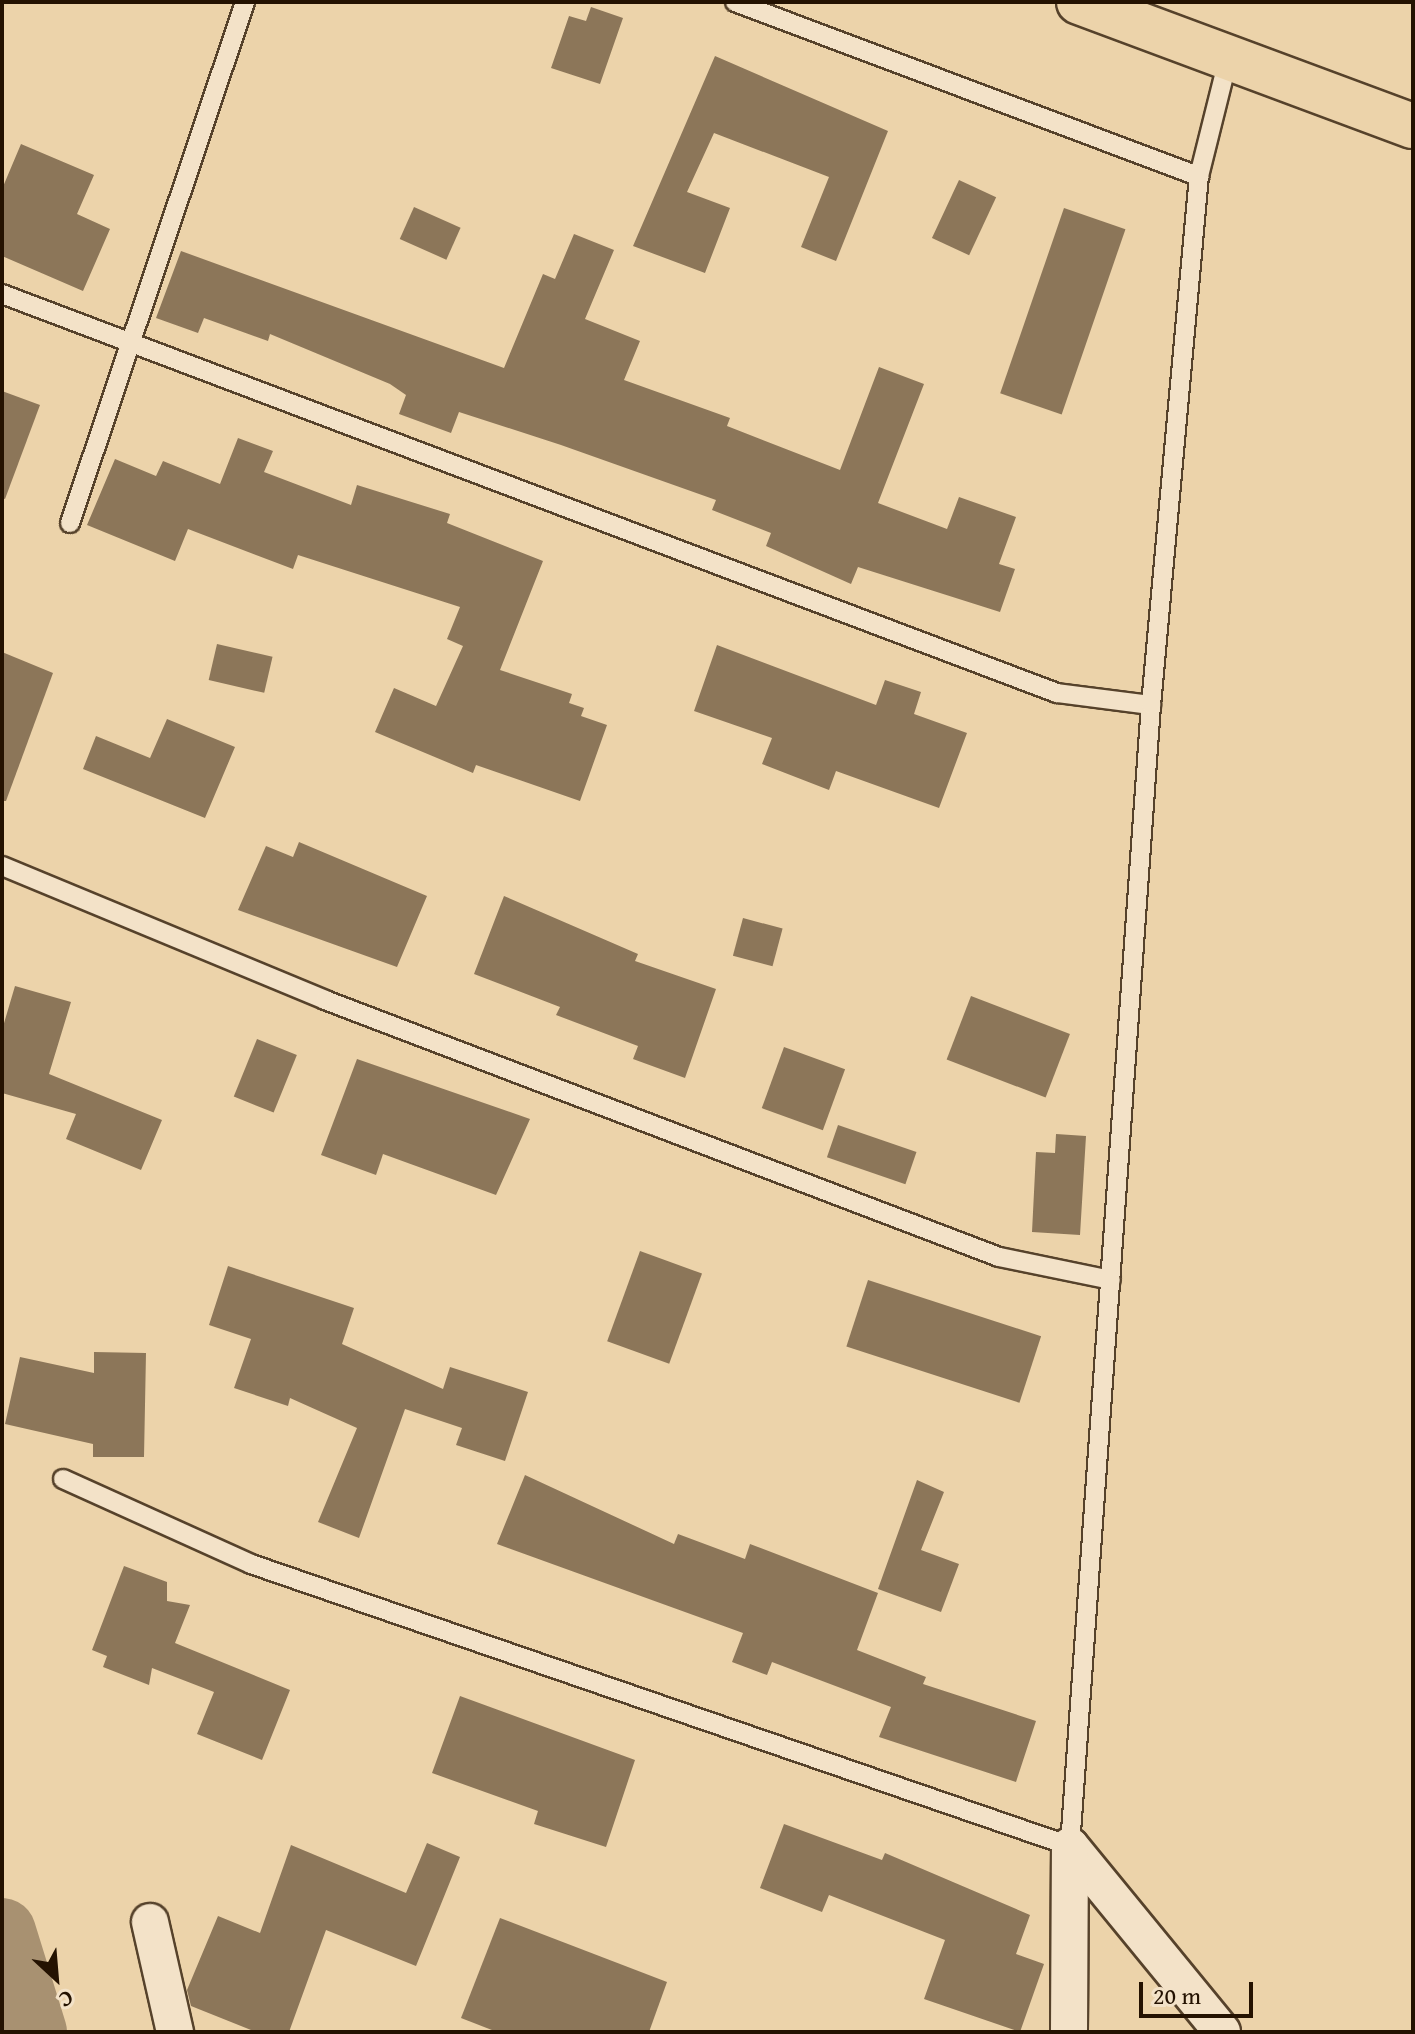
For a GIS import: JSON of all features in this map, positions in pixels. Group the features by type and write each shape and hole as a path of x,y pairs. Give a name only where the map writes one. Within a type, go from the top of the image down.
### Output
{"main road":[{"path":"1079,2 1229,53 1413,126"}],"street":[{"path":"1063,2026 1070,1846"},
{"path":"1070,1846 1222,2032"},
{"path":"150,1922 175,2032"}],"lane":[{"path":"70,523 126,342 245,2"},
{"path":"735,2 1199,176"},
{"path":"63,1479 251,1564 1070,1846 1151,705 1199,176 1229,53"},
{"path":"2,294 1057,693 1151,705"},
{"path":"2,866 325,1000 999,1257 1111,1280"}],"building":[{"path":"591,7 623,18 600,84 551,68 569,16 586,21"},
{"path":"715,56 888,131 836,261 801,247 829,177 714,133 687,192 730,208 705,273 633,246"},
{"path":"21,144 94,175 77,214 110,229 83,291 2,256 2,189"},
{"path":"959,180 996,197 969,255 932,238"},
{"path":"414,207 461,228 446,260 400,239"},
{"path":"1064,208 1125,229 1062,414 1000,393"},
{"path":"574,234 614,250 585,319 640,341 624,380 730,418 727,426 840,470 879,367 924,384 878,503 947,529 959,497 1016,517 999,564 1015,569 1000,612 858,567 851,584 766,546 771,533 712,510 716,500 459,412 451,433 399,414 406,395 390,384 270,334 268,341 204,318 198,333 156,318 181,251 504,368 543,274 555,279"},
{"path":"2,391 40,405 5,499 2,498"},
{"path":"238,438 273,451 264,472 351,505 357,485 450,514 447,523 543,561 500,670 572,694 569,703 584,708 581,716 607,725 580,801 476,765 473,773 375,732 394,688 436,706 463,646 447,639 460,607 298,555 293,569 188,529 175,561 87,525 115,459 156,476 163,461 220,484"},
{"path":"217,644 273,657 264,693 209,680"},
{"path":"717,645 876,705 885,680 921,692 914,714 967,733 939,808 836,771 829,790 762,764 772,738 694,711"},
{"path":"2,652 53,673 6,801 2,801"},
{"path":"167,719 235,747 205,818 83,769 96,736 150,758"},
{"path":"299,842 427,896 397,967 238,910 266,846 293,857"},
{"path":"504,896 638,954 635,961 716,989 685,1078 633,1059 638,1046 556,1015 560,1007 474,974"},
{"path":"743,918 783,929 773,966 733,956"},
{"path":"15,986 71,1002 49,1074 162,1120 141,1170 66,1139 76,1114 2,1093 2,1030"},
{"path":"971,996 1070,1034 1046,1097 947,1059"},
{"path":"257,1039 297,1055 274,1113 234,1096"},
{"path":"784,1047 845,1069 823,1130 762,1108"},
{"path":"357,1059 530,1119 496,1195 383,1154 376,1175 321,1155"},
{"path":"838,1125 916,1152 905,1184 827,1157"},
{"path":"1056,1134 1086,1136 1080,1235 1032,1232 1036,1152 1055,1153"},
{"path":"640,1251 702,1274 669,1364 607,1341"},
{"path":"228,1266 354,1308 342,1344 443,1389 450,1367 528,1392 505,1461 456,1445 462,1428 405,1409 359,1538 318,1522 357,1428 290,1398 288,1406 234,1388 251,1339 209,1325"},
{"path":"868,1280 1041,1336 1019,1403 846,1347"},
{"path":"94,1352 146,1353 144,1457 93,1457 93,1444 5,1424 20,1357 94,1373"},
{"path":"525,1475 674,1544 678,1534 745,1559 750,1544 878,1593 857,1650 926,1677 923,1684 1036,1721 1016,1782 879,1737 891,1707 772,1662 767,1675 732,1662 743,1633 497,1544"},
{"path":"917,1480 944,1492 921,1550 959,1564 941,1612 878,1589"},
{"path":"124,1566 167,1582 167,1601 190,1605 175,1643 290,1690 262,1760 197,1734 214,1692 152,1668 149,1685 103,1667 107,1656 92,1650"},
{"path":"460,1696 635,1760 606,1847 534,1824 538,1811 432,1773"},
{"path":"784,1824 882,1860 885,1853 1030,1915 1016,1954 1044,1964 1020,2032 924,1999 945,1940 829,1895 822,1912 760,1888"},
{"path":"427,1843 460,1857 416,1966 326,1930 289,2032 256,2032 191,2006 187,1990 218,1916 260,1933 291,1845 406,1893"},
{"path":"500,1918 667,1982 649,2032 497,2032 461,2018"}],"waterway":[{"path":"2,1932 33,2032"}]}
